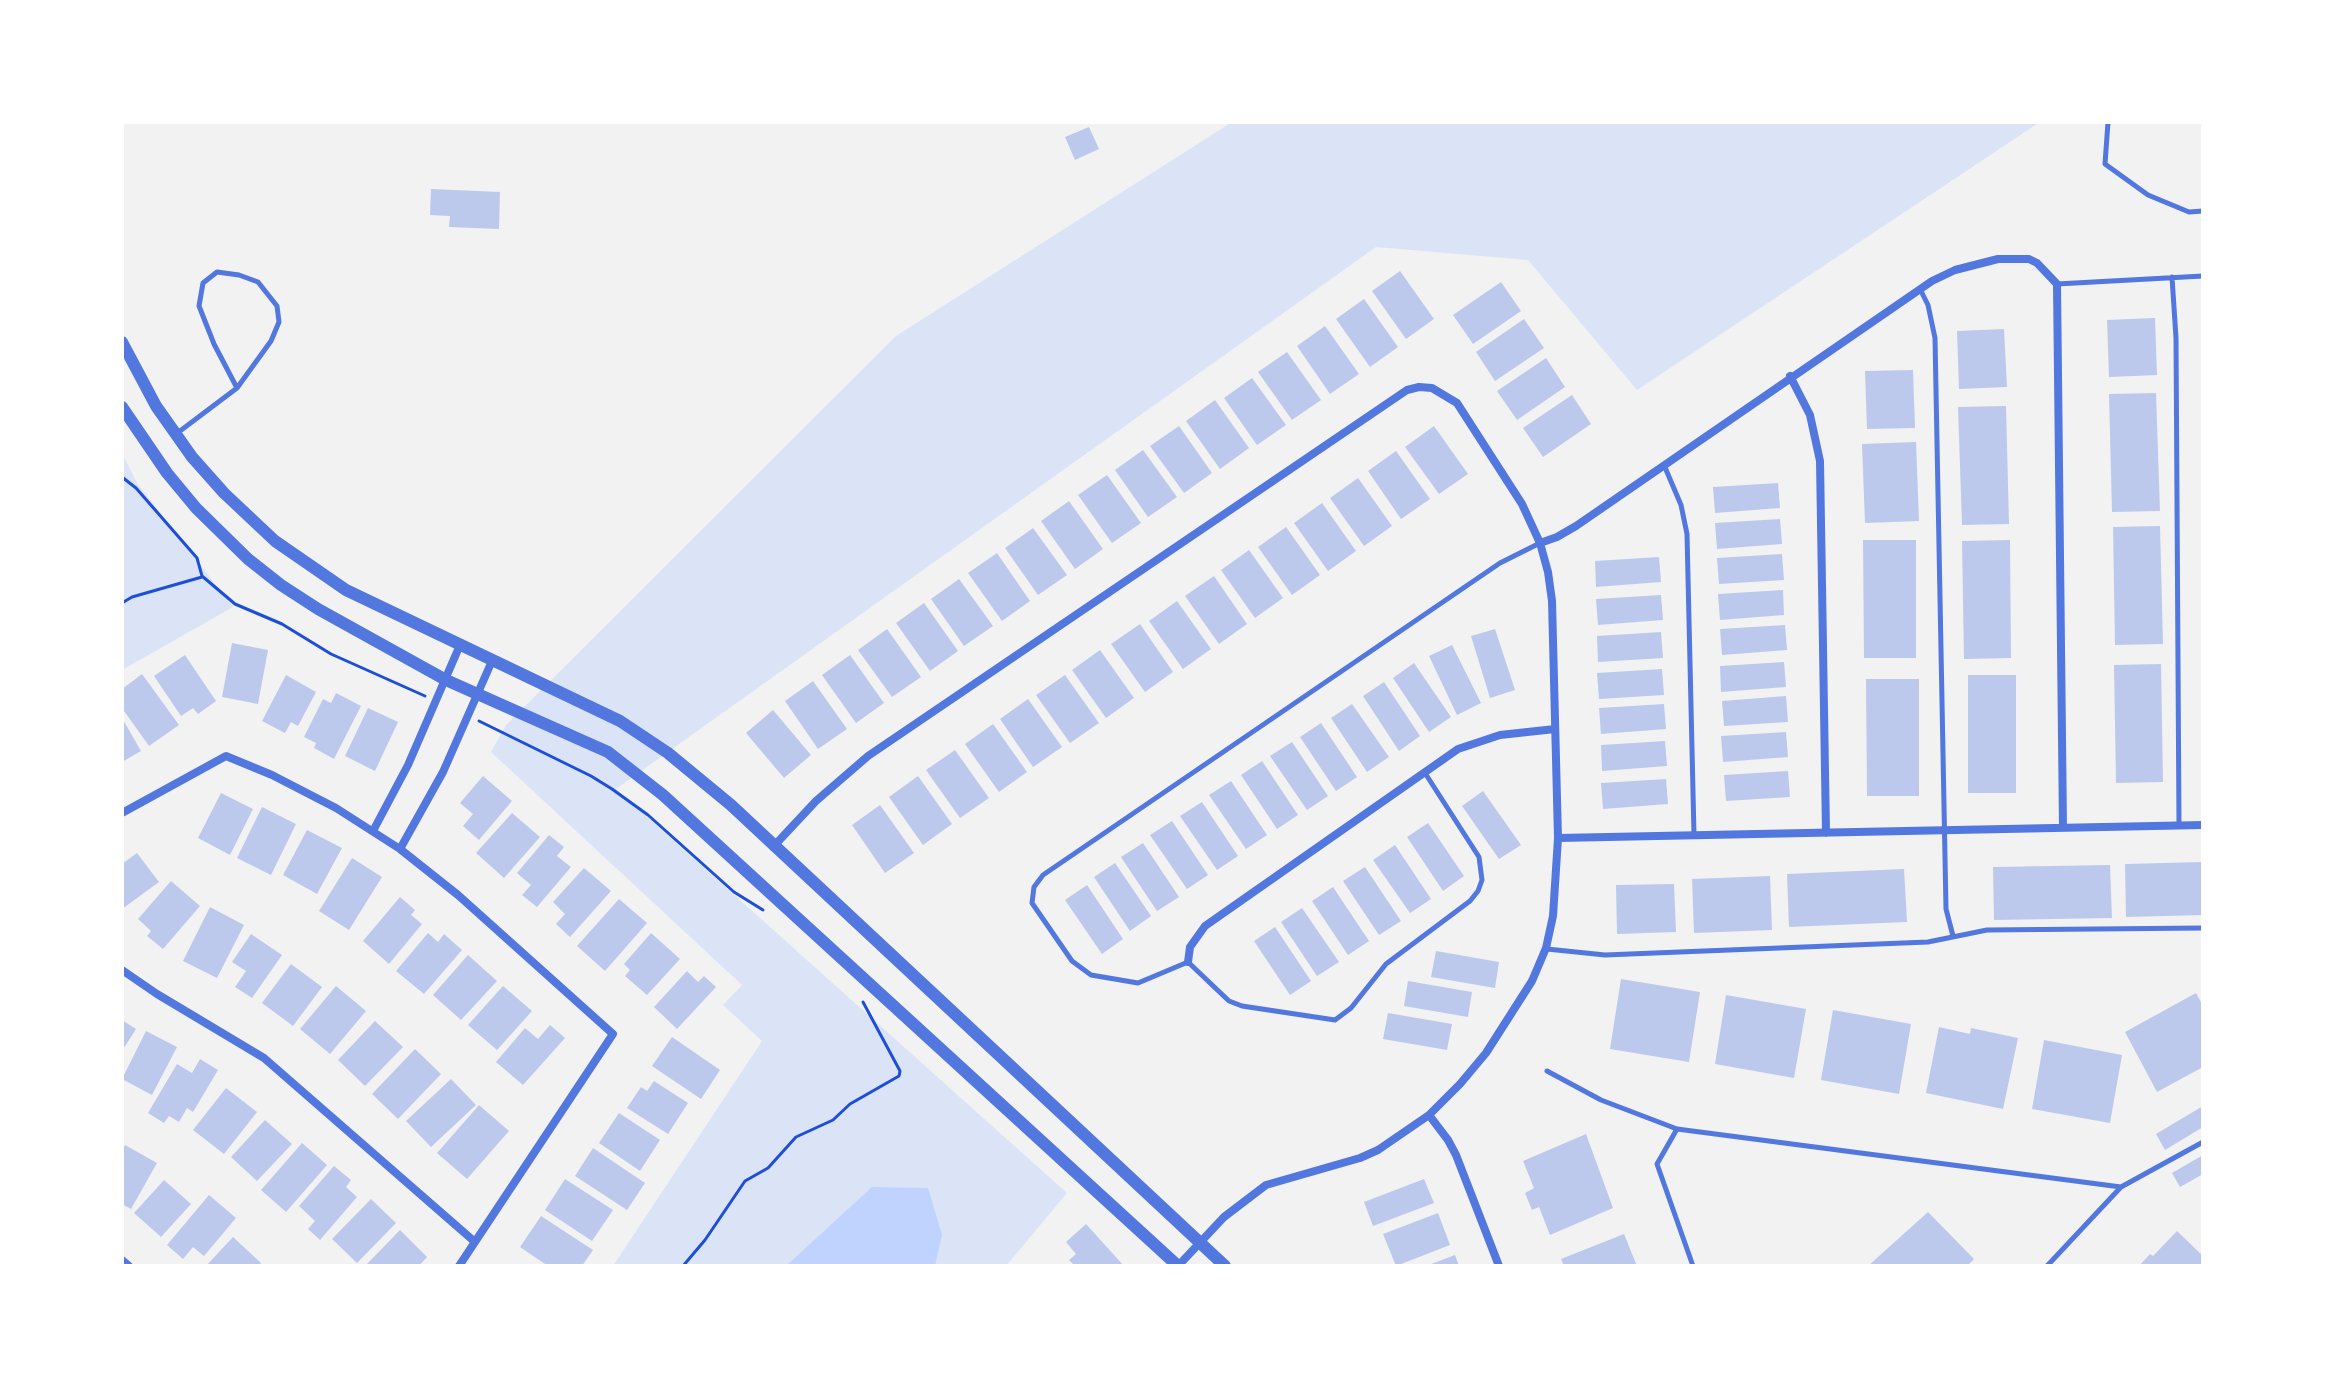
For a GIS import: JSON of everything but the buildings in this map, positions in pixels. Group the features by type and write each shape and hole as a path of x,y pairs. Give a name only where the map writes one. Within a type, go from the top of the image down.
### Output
{"street":[{"path":"1540,543 1576,526 1920,289 1955,270 1998,259 2029,259 2045,269 2057,284 2063,828"},
{"path":"122,342 156,406 192,457 241,510 302,562 346,590 620,721 668,753 731,805 1225,1266"},
{"path":"1790,376 1810,415 1820,461 1826,833"},
{"path":"122,407 186,496 248,559 318,609 446,680 608,752 663,795 1178,1266 1236,1205 1266,1185 1360,1158 1378,1150 1429,1115 1486,1053 1532,981 1546,948 1553,916 1558,838 1552,601 1540,543 1522,504 1457,403 1432,388 1407,390 868,756 816,801 773,847"},
{"path":"373,831 408,765 460,645"},
{"path":"400,849 443,772 492,661"},
{"path":"1188,962 1190,947 1205,926 1471,743 1500,735 1555,729"},
{"path":"122,813 226,756 272,775 400,849 458,895 613,1034 459,1266"},
{"path":"1558,838 2203,825"},
{"path":"122,970 264,1058 475,1242"},
{"path":"1429,1115 1456,1155 1499,1266"},
{"path":"122,1260 129,1266"}],"lane":[{"path":"2108,122 2105,164 2148,195 2189,212 2203,211"},
{"path":"175,434 237,388 271,341 279,322 277,306 258,282 217,272 203,283 199,306 237,388"},
{"path":"2057,284 2203,276"},
{"path":"2172,277 2176,338 2179,826"},
{"path":"1920,289 1928,305 1935,338 1946,909 1953,936"},
{"path":"1664,464 1677,494 1687,534 1694,836"},
{"path":"1425,773 1479,857 1482,880 1478,891 1470,901 1386,964 1344,1015 1335,1020 1242,1006 1219,994 1188,962 1138,983 1091,975 1072,961 1032,903 1034,887 1043,875 1487,571 1540,543"},
{"path":"1546,948 1605,955 1928,942 1987,930 2203,928"},
{"path":"1547,1071 1601,1100 1677,1129 2121,1187"},
{"path":"1677,1129 1657,1164 1693,1266"},
{"path":"2047,1266 2121,1187 2203,1142"}],"path":[{"path":"122,477 136,488 197,558 202,576 235,604 282,624 331,654 430,698"},
{"path":"122,603 132,597 202,576"},
{"path":"484,724 612,789 648,815 734,892 770,914"},
{"path":"683,1266 705,1240 745,1181 768,1168 796,1137 833,1120 850,1104 899,1076 900,1071 861,999"}],"shaded area":[{"path":"1232,122 2040,122 1637,390 1528,260 1376,247 616,789 1067,1193 1006,1266 613,1266 762,1041 723,1005 742,985 491,752 506,725 896,336"},
{"path":"122,453 137,483 233,607 122,670"}],"water":[{"path":"872,1187 928,1188 942,1235 935,1266 786,1266"}]}
